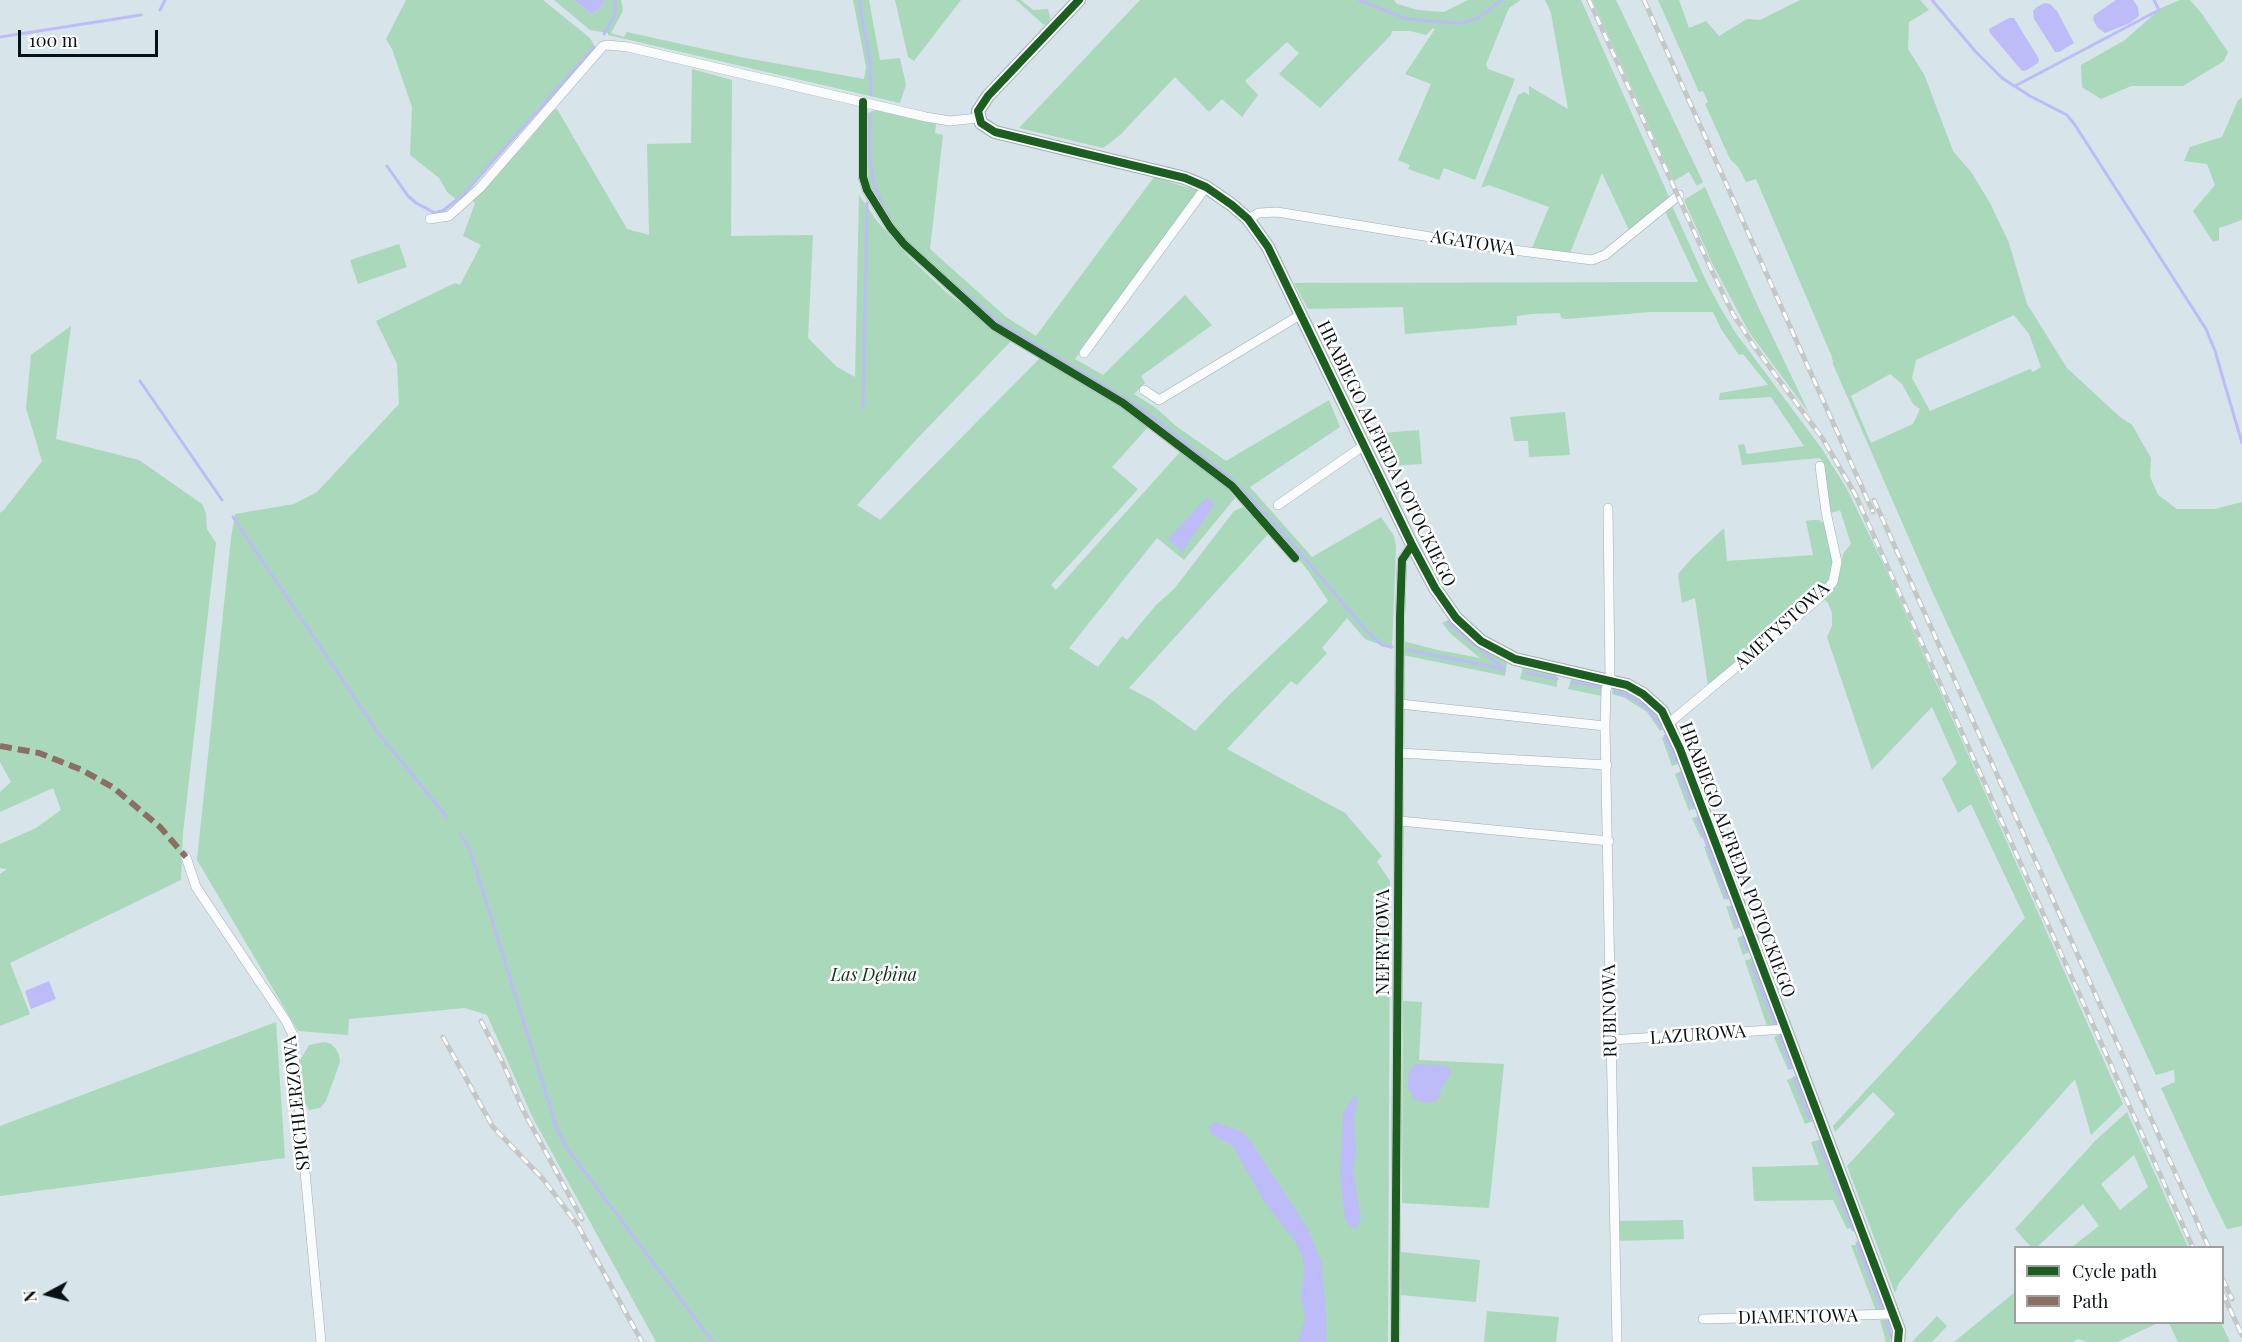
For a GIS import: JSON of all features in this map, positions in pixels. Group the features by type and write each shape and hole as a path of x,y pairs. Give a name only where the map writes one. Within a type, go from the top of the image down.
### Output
{"street":[{"path":"430,219 449,216 480,188 598,52 607,45 628,47 950,121 978,118 981,106 988,96 1079,0"},
{"path":"863,102 863,177 867,190 890,227 904,244 994,326 1123,403 1232,486 1295,558"},
{"name":"HRABIEGO ALFREDA POTOCKIEGO","path":"978,118 984,127 995,132 1166,173 1206,187 1232,205 1248,219 1268,247 1363,446 1412,545 1444,603 1468,631 1481,641 1514,658 1627,685 1654,702 1669,723 1786,1029 1899,1330 1898,1342"},
{"path":"1084,353 1206,187"},
{"name":"AGATOWA","path":"1248,219 1259,213 1277,212 1488,246 1592,260 1605,255 1679,195"},
{"name":"HRABIEGO ALFREDA POTOCKIEGO","path":"1144,390 1159,400 1300,315"},
{"path":"1278,505 1363,446"},
{"name":"AMETYSTOWA","path":"1669,723 1818,599 1833,582 1837,562 1826,512 1820,466"},
{"name":"RUBINOWA","path":"1608,508 1610,680 1605,697 1605,726 1617,1342"},
{"name":"NEFRYTOWA","path":"1395,1342 1402,560 1412,545"},
{"path":"1400,704 1605,726"},
{"path":"1400,753 1607,765"},
{"path":"1400,821 1609,841"},
{"name":"SPICHLERZOWA","path":"186,857 196,887 292,1033 321,1342"},
{"name":"LAZUROWA","path":"1610,1040 1786,1029"},
{"name":"DIAMENTOWA","path":"1703,1320 1893,1314"}],"green space":[{"path":"406,0 543,0 590,38 596,49 458,201 447,192 439,178 410,155 412,107 392,49 386,39"},
{"path":"554,0 574,0 591,14 602,7 604,0 621,0 623,11 611,33 624,37 627,32 740,57 864,79 866,67 853,0 869,0 880,60 900,58 906,85 900,103 608,35 608,33 590,30"},
{"path":"895,0 961,0 914,61 908,57"},
{"path":"1016,0 1021,0 1033,10 1048,9 1049,22 1044,25"},
{"path":"1140,0 1394,0 1397,4 1418,10 1444,12 1468,0 1521,0 1509,8 1486,64 1488,69 1515,79 1475,180 1444,168 1439,180 1408,169 1410,165 1398,160 1431,84 1405,74 1435,29 1433,28 1426,35 1410,31 1392,31 1391,35 1320,108 1279,74 1299,53 1287,42 1245,81 1258,95 1242,117 1222,99 1209,112 1175,77 1120,135 1103,148 1019,128"},
{"path":"1545,0 1581,0 1670,199 1629,230 1602,173 1570,253 1532,248 1549,207 1489,185 1481,188 1518,95 1524,92 1529,95 1529,86 1568,109 1551,13"},
{"path":"1592,0 1616,0 1703,182 1697,186 1689,172 1674,181"},
{"path":"1658,0 1679,0 1689,28 1706,21 1719,36 1747,19 1760,20 1800,0 1920,0 1929,10 1909,22 1908,49 1924,74 1953,151 1971,172 1990,203 2009,243 2027,304 2067,368 2120,417 2132,425 2151,458 2150,477 2158,495 2177,509 2215,509 2242,502 2242,1226 2227,1229 2209,1193 2161,1088 2175,1082 2174,1070 2156,1075 1932,591 1833,364 1756,179 1746,182 1739,168 1730,159 1705,104 1708,102 1703,91 1699,92","holes":["2014,315 2029,334 2041,367 2033,372 2030,369 1930,411 1912,378 1916,360","1890,374 1902,384 1913,404 1920,409 1913,424 1871,443 1851,396"]},
{"path":"2180,0 2190,0 2202,14 2228,52 2224,61 2183,86 2131,86 2101,99 2082,87 2081,65 2125,40 2161,8"},
{"name":"Las Dębina","path":"692,69 732,80 731,236 813,235 808,338 837,367 855,377 859,195 877,221 911,259 946,292 1011,341 857,505 880,520 1040,358 1116,403 1148,427 1112,467 1138,489 1051,585 1056,590 1180,452 1229,488 1235,498 1184,560 1157,538 1069,648 1098,667 1122,636 1127,640 1156,605 1174,589 1234,511 1243,507 1269,533 1129,688 1152,700 1195,731 1228,696 1328,601 1309,572 1262,515 1148,416 989,317 916,252 885,216 873,196 867,179 866,114 875,110 936,124 935,133 943,135 930,249 1006,317 1036,336 1154,177 1198,191 1075,359 1103,375 1185,295 1212,325 1141,376 1145,383 1134,394 1156,408 1176,426 1226,461 1329,400 1340,427 1250,487 1312,557 1381,517 1394,536 1396,547 1392,649 1365,639 1347,618 1322,648 1327,653 1297,685 1291,681 1227,749 1345,813 1382,856 1377,862 1390,881 1388,1342 656,1342 533,1118 487,1015 465,1008 349,1019 348,1035 298,1031 197,860 235,514 294,504 317,492 399,404 397,364 376,321 455,283 460,285 481,245 463,236 475,203 472,200 528,141 553,110 557,109 627,229 649,235 647,144 691,143"},
{"path":"2242,98 2242,220 2219,228 2219,240 2213,242 2193,211 2215,185 2207,164 2184,161 2190,147 2222,137 2238,100"},
{"path":"1705,187 1755,300 1809,413 1749,332 1713,265 1684,200"},
{"path":"1672,206 1707,283 1735,332 1822,449 1847,489 1887,572 2123,1104 2091,1135 2075,1079 1955,1214 1899,1283 1895,1293 1847,1166 1895,1114 1873,1092 1835,1132 1833,1126 2025,918 1971,804 1958,813 1942,779 1957,763 1932,707 1872,770 1827,637 1832,626 1832,613 1823,598 1838,583 1843,554 1851,544 1840,510 1831,513 1823,462 1820,458 1742,465 1738,445 1744,444 1747,454 1804,446 1771,397 1719,400 1720,393 1768,385 1743,354 1739,355 1721,329 1713,312 1651,312 1566,319 1561,318 1560,313 1532,314 1517,316 1517,325 1405,334 1403,307 1308,309 1294,283 1698,282 1665,211"},
{"path":"399,244 407,267 358,284 350,260"},
{"path":"71,326 56,439 139,460 202,504 206,513 207,529 216,543 183,833 181,880 10,963 30,1014 0,1026 0,874 7,869 0,868 0,844 36,828 61,810 53,788 0,812 0,792 11,782 0,762 0,513 42,461 26,408 31,355"},
{"path":"1565,412 1570,455 1529,457 1528,441 1514,441 1510,417"},
{"path":"1419,430 1422,464 1387,466 1371,434"},
{"path":"1819,520 1825,524 1835,562 1830,580 1817,596 1708,686 1695,598 1682,603 1678,574 1724,528 1727,561 1813,555 1806,521"},
{"path":"1450,619 1467,637 1507,663 1505,676 1403,655 1403,641 1480,658 1452,635 1442,623"},
{"path":"1523,667 1557,675 1557,687 1520,679"},
{"path":"1572,678 1601,684 1602,696 1568,689"},
{"path":"1617,687 1645,703 1665,725 1665,728 1660,731 1647,712 1625,698 1612,694 1613,688"},
{"path":"1668,735 1680,760 1678,764 1672,766 1662,738"},
{"path":"1684,772 1696,806 1689,811 1675,774"},
{"path":"1692,818 1701,818 1708,835 1701,838"},
{"path":"1710,844 1730,894 1724,900 1704,847"},
{"path":"1726,906 1734,907 1740,927 1734,930"},
{"path":"1743,935 1751,951 1743,955 1737,938"},
{"path":"1752,958 1779,1024 1773,1028 1767,1026 1745,961"},
{"path":"1403,1001 1422,1002 1419,1060 1504,1064 1489,1208 1402,1203"},
{"path":"276,1022 285,1158 0,1196 0,1126"},
{"path":"1781,1034 1794,1066 1788,1070 1774,1037"},
{"path":"325,1042 336,1049 340,1062 326,1101 320,1108 309,1110 303,1099 299,1062 309,1045"},
{"path":"1796,1076 1814,1119 1805,1124 1787,1080"},
{"path":"2127,1112 2188,1246 2073,1246 2099,1226 2083,1204 2038,1246 2030,1246 2015,1229 2096,1140","holes":["2134,1155 2148,1187 2120,1210 2101,1184"]},
{"path":"1822,1139 1855,1226 1847,1229 1833,1200 1754,1201 1752,1167 1819,1165 1811,1142"},
{"path":"1683,1220 1684,1239 1619,1241 1618,1221"},
{"path":"1851,1245 1862,1245 1884,1309 1876,1311"},
{"path":"1401,1252 1480,1260 1476,1302 1401,1295"},
{"path":"2014,1293 2014,1324 2156,1324 2117,1342 2087,1342 2078,1339 2073,1342 1954,1342"},
{"path":"1487,1311 1559,1317 1556,1342 1484,1342"},
{"path":"1937,1316 1947,1326 1932,1342 1912,1342"},
{"path":"1880,1320 1888,1320 1892,1334 1890,1342 1886,1342"},
{"path":"2169,1324 2221,1324 2230,1342 2178,1342"}],"water":[{"path":"574,0 604,0 602,7 591,14"},
{"path":"2116,0 2133,0 2138,7 2139,16 2130,23 2105,33 2097,27 2093,19 2094,15"},
{"path":"2045,3 2050,4 2057,11 2074,43 2059,52 2055,52 2034,19 2033,11"},
{"path":"2009,18 2014,18 2039,59 2038,63 2027,70 2022,71 1990,33 1989,29"},
{"path":"1207,497 1214,505 1182,552 1168,539"},
{"path":"49,981 56,999 31,1009 25,991"},
{"path":"1415,1064 1444,1065 1450,1068 1451,1073 1437,1101 1425,1103 1414,1099 1408,1088 1408,1078 1410,1069"},
{"path":"1354,1095 1358,1099 1354,1119 1356,1153 1353,1169 1361,1219 1355,1229 1345,1220 1340,1175 1343,1113"},
{"path":"1215,1122 1241,1131 1250,1140 1307,1227 1321,1261 1327,1321 1326,1342 1298,1342 1305,1319 1301,1296 1304,1269 1302,1255 1294,1240 1264,1201 1232,1145 1211,1134 1209,1127"}],"waterway":[{"path":"160,10 165,0"},
{"path":"604,34 615,15 615,0"},
{"path":"859,0 870,61 871,95"},
{"path":"1359,0 1407,19 1460,23 1476,19 1502,0"},
{"path":"1932,0 1975,51 2002,78 2067,115 2075,125 2206,329 2215,351 2242,443"},
{"path":"2015,86 2159,10 2154,0"},
{"path":"0,37 141,15"},
{"path":"387,166 408,196 416,203 435,213 444,210 464,194 594,47"},
{"path":"870,114 869,151 873,181 892,222"},
{"path":"863,408 867,203"},
{"path":"959,288 999,322 1141,408 1234,481 1278,527 1364,628 1382,645 1392,647"},
{"path":"140,381 222,500"},
{"path":"233,517 378,733 447,817"},
{"path":"1448,623 1502,667"},
{"path":"1408,650 1504,669"},
{"path":"1527,673 1557,679"},
{"path":"1572,682 1602,688"},
{"path":"1614,691 1633,698 1648,709 1662,728"},
{"path":"1665,736 1675,761"},
{"path":"1680,775 1693,808"},
{"path":"1697,818 1727,898"},
{"path":"460,834 470,850 557,1129 566,1147 713,1342"},
{"path":"1731,907 1738,927"},
{"path":"1742,938 1746,949"},
{"path":"1751,964 1775,1025"},
{"path":"1780,1037 1791,1068"},
{"path":"1794,1078 1809,1118"},
{"path":"1818,1142 1853,1230"},
{"path":"1857,1243 1882,1310"},
{"path":"1885,1321 1892,1338"}],"railway":[{"path":"1589,0 1733,314 1823,439 1855,494 2192,1246"},
{"path":"1644,0 1873,512"},
{"path":"1874,500 2208,1246"},
{"path":"481,1021 502,1061 523,1110 582,1219"},
{"path":"443,1037 493,1127 543,1179 577,1224 642,1342"},
{"path":"2224,1282 2232,1299"},
{"path":"2224,1296 2242,1335"}],"marked path":[{"path":"0,746 39,753 82,770 114,788 160,827 186,857"}],"cycle path":[{"path":"1079,0 988,96 978,111 981,123 995,132 1185,178 1206,187 1232,205 1248,219 1268,247 1412,545 1435,588 1456,618 1481,641 1515,659 1627,685 1643,694 1662,711 1680,749 1899,1330 1898,1342"},
{"path":"863,102 863,177 867,190 890,227 904,244 994,326 1123,403 1232,486 1295,558"},
{"path":"1395,1342 1400,617 1402,560 1412,545"}]}
